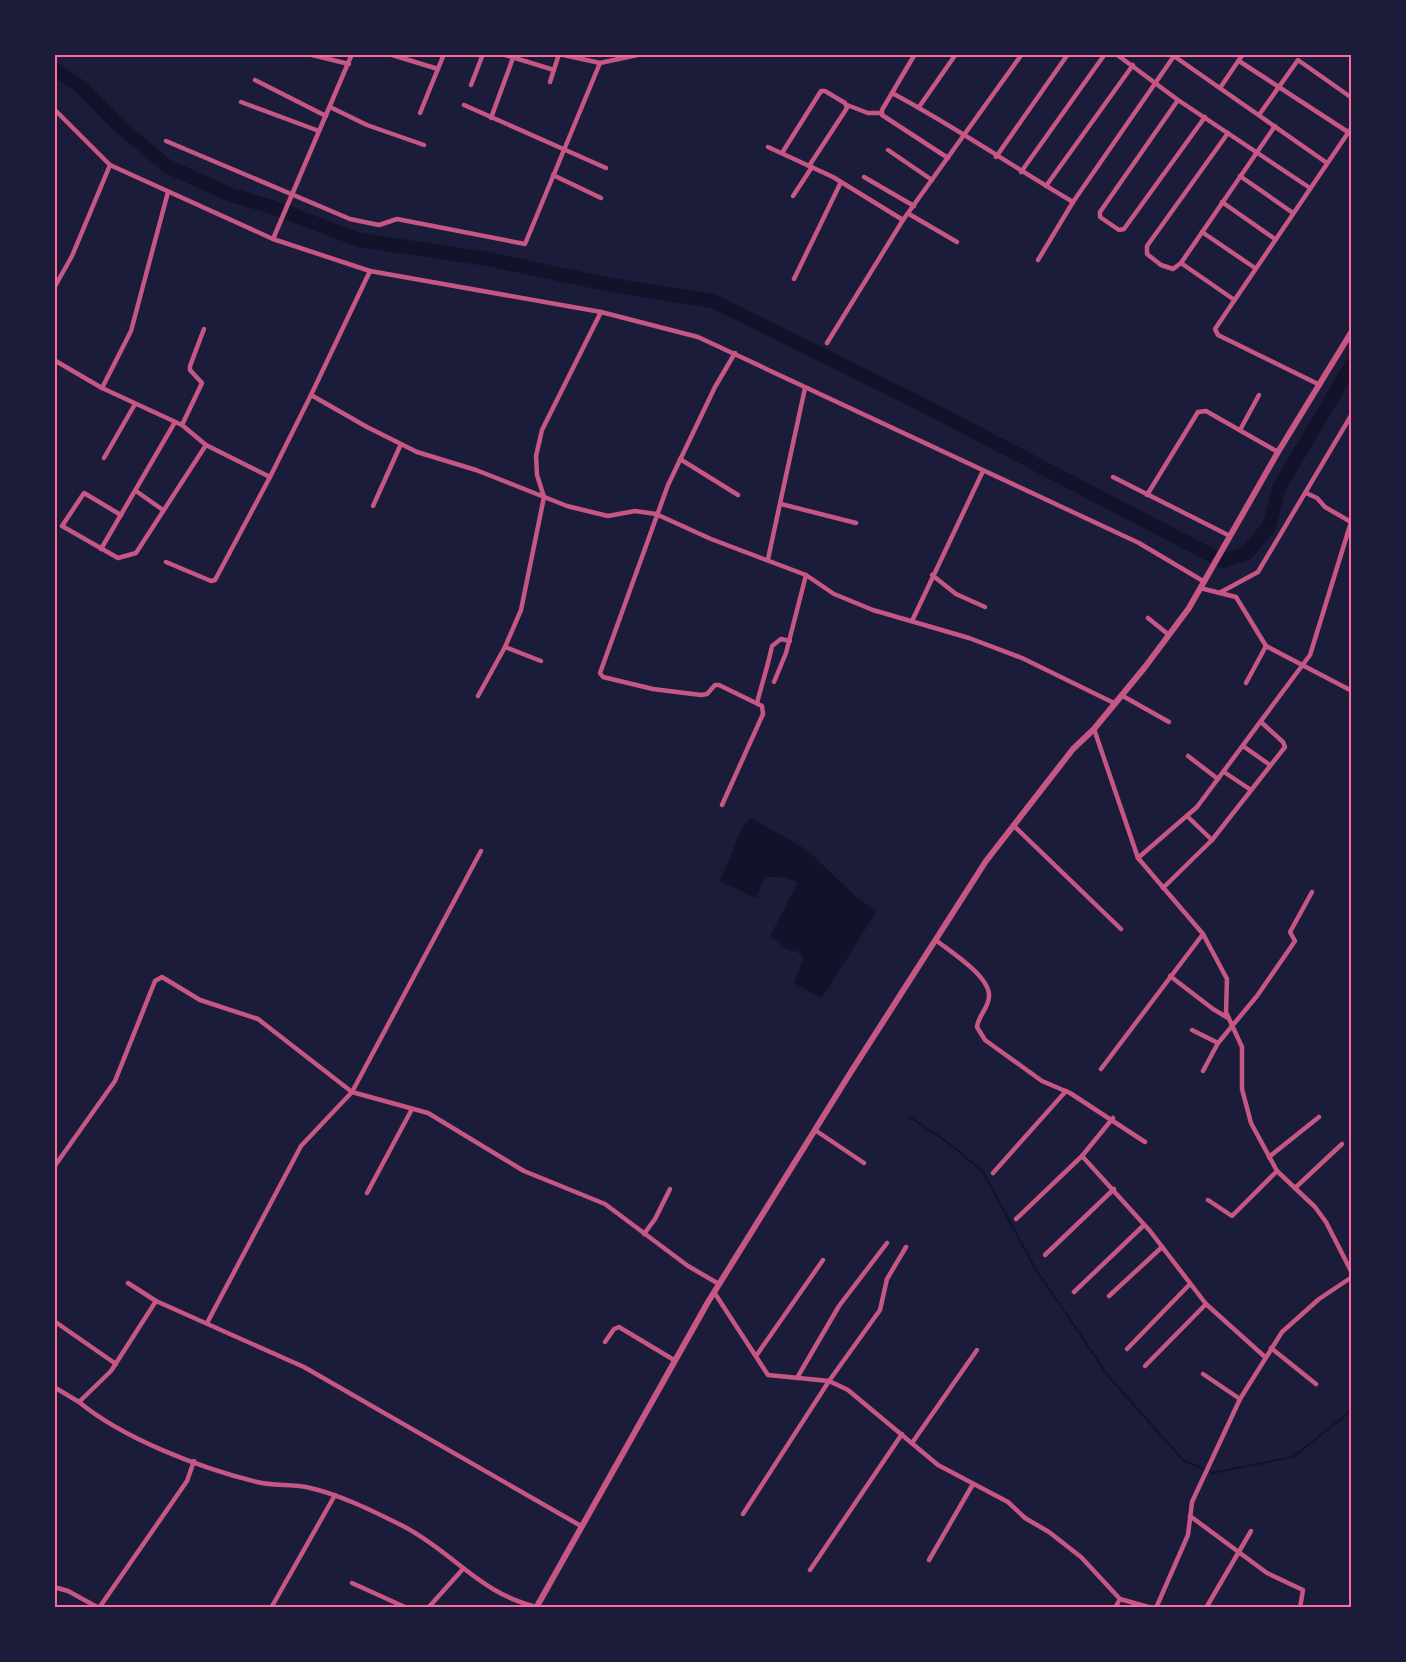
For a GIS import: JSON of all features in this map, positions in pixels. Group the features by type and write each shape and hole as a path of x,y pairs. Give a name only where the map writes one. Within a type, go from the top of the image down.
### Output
{"street":[{"path":"308,54 349,64"},
{"path":"273,238 352,54"},
{"path":"389,54 438,69"},
{"path":"420,113 444,54"},
{"path":"471,85 483,54"},
{"path":"502,54 554,70"},
{"path":"550,82 559,54 600,63 642,54"},
{"path":"881,113 915,54"},
{"path":"919,107 956,54"},
{"path":"827,343 903,220 1022,54"},
{"path":"996,157 1068,54"},
{"path":"1021,172 1105,54"},
{"path":"1116,54 1178,100 1310,188"},
{"path":"1220,88 1243,54"},
{"path":"1038,260 1073,202 1173,55 1327,163"},
{"path":"491,117 513,58"},
{"path":"1259,115 1298,60 1352,98"},
{"path":"1239,61 1348,132"},
{"path":"166,141 350,219 377,225 397,219 525,244 600,63"},
{"path":"1046,186 1133,65"},
{"path":"255,80 326,116"},
{"path":"782,153 823,90 847,105 868,113 881,113 948,158"},
{"path":"892,93 965,133 996,157 1073,202"},
{"path":"1178,100 1099,214 1122,230 1205,117"},
{"path":"241,102 319,130"},
{"path":"464,105 606,168"},
{"path":"794,196 847,105"},
{"path":"330,107 367,125 424,146"},
{"path":"54,109 110,165 273,238 370,271 602,312 668,327 735,353 805,388 1139,543 1205,579"},
{"path":"1228,133 1147,246 1147,254 1161,265 1173,269 1181,263 1275,126"},
{"path":"1320,385 1218,335 1215,329 1233,299 1352,127"},
{"path":"768,147 841,182 860,196 903,220"},
{"path":"888,150 932,180"},
{"path":"54,288 72,255 110,165"},
{"path":"553,175 601,198"},
{"path":"1240,176 1293,213"},
{"path":"864,177 914,206"},
{"path":"794,279 841,182"},
{"path":"102,388 131,331 168,192"},
{"path":"1222,202 1275,238"},
{"path":"909,214 957,242"},
{"path":"1202,232 1255,268"},
{"path":"1181,263 1233,299"},
{"path":"166,562 211,581 215,580 270,477 370,271"},
{"path":"478,696 505,647 521,610 544,497 537,475 536,456 539,437 602,312"},
{"path":"182,425 202,383 190,370 190,366 204,329"},
{"path":"54,1387 137,1437 194,1461 259,1483 305,1487 335,1495 437,1545 462,1570 493,1591 538,1608 581,1526 714,1292 975,878 1013,825 1073,749 1095,729 1169,635 1205,579 1278,452 1352,331"},
{"path":"722,805 763,714 763,707 719,685 715,685 707,694 701,695 653,689 603,677 600,673 656,514 680,459 735,353"},
{"path":"54,360 102,388 182,425 206,445 270,477"},
{"path":"768,559 805,388"},
{"path":"311,395 401,444 599,515 634,511 656,514 711,539 807,575 834,594 873,610 969,638 1022,658 1114,703"},
{"path":"1240,430 1259,395"},
{"path":"104,458 135,404"},
{"path":"1148,495 1198,412 1206,411 1278,452"},
{"path":"1221,592 1258,572 1352,414"},
{"path":"100,549 175,422"},
{"path":"373,506 401,444"},
{"path":"121,515 87,493 81,494 62,526 100,549 122,558 136,553 206,445"},
{"path":"680,459 738,495"},
{"path":"912,621 983,471"},
{"path":"1113,477 1230,536"},
{"path":"136,491 164,510"},
{"path":"1137,858 1188,817 1310,656 1317,639 1334,572 1352,520 1325,507 1317,498 1306,493"},
{"path":"781,504 856,523"},
{"path":"774,682 790,641 807,575"},
{"path":"932,575 956,594 986,607"},
{"path":"1199,588 1221,592 1240,600 1266,646 1352,691"},
{"path":"1148,618 1169,635"},
{"path":"757,703 761,685 767,673 772,646 781,639 790,641"},
{"path":"1246,683 1266,646"},
{"path":"505,647 542,661"},
{"path":"1121,694 1169,722"},
{"path":"1163,888 1212,840 1285,744 1261,722"},
{"path":"1095,729 1137,858 1203,934 1227,979 1226,1006 1228,1018 1242,1047 1245,1101 1251,1123 1277,1171 1326,1222 1352,1273"},
{"path":"1243,746 1270,765"},
{"path":"1188,756 1218,779"},
{"path":"1224,772 1251,790"},
{"path":"1188,817 1212,840"},
{"path":"1013,825 1121,929"},
{"path":"207,1323 301,1146 352,1092 481,851"},
{"path":"1203,1071 1218,1043 1257,996 1295,942 1290,932 1312,892"},
{"path":"1101,1069 1203,934"},
{"path":"937,941 976,972 987,986 987,1006 977,1023 980,1035 1042,1081 1066,1091 1113,1118 1145,1142"},
{"path":"1170,976 1228,1018"},
{"path":"54,1167 115,1080 158,977 165,978 200,1000 258,1019 352,1092 412,1109 448,1123 524,1171 605,1204 688,1266 719,1284"},
{"path":"1192,1030 1218,1043"},
{"path":"993,1173 1066,1091"},
{"path":"367,1193 412,1109"},
{"path":"1269,1157 1319,1117"},
{"path":"1016,1219 1082,1156 1113,1118"},
{"path":"815,1131 864,1162"},
{"path":"1295,1188 1342,1144"},
{"path":"1082,1156 1114,1189 1206,1304 1265,1357"},
{"path":"1209,1200 1232,1216 1277,1171"},
{"path":"644,1234 655,1219 670,1189"},
{"path":"1045,1255 1114,1189"},
{"path":"1074,1292 1144,1225"},
{"path":"797,1378 839,1306 887,1243"},
{"path":"743,1514 829,1381 880,1310 887,1279 906,1247"},
{"path":"1109,1296 1162,1247"},
{"path":"756,1356 823,1260"},
{"path":"714,1292 768,1375 829,1381 848,1390 938,1465 1008,1502 1025,1518 1049,1532 1081,1557 1120,1599 1154,1608 1188,1535 1192,1502 1240,1399 1265,1357 1282,1332 1319,1299 1352,1277"},
{"path":"128,1283 156,1301 304,1367 581,1526"},
{"path":"1126,1349 1190,1284"},
{"path":"79,1402 116,1364 156,1301"},
{"path":"1145,1366 1206,1304"},
{"path":"54,1321 116,1364"},
{"path":"605,1342 614,1329 619,1327 674,1360"},
{"path":"1271,1348 1316,1384"},
{"path":"912,1443 977,1350"},
{"path":"1203,1374 1240,1399"},
{"path":"810,1570 902,1434"},
{"path":"54,1587 76,1595 99,1608 187,1481 194,1461"},
{"path":"929,1560 973,1484"},
{"path":"271,1608 335,1495"},
{"path":"1190,1516 1267,1573 1303,1590 1300,1608"},
{"path":"1206,1608 1251,1531"},
{"path":"428,1608 462,1570"},
{"path":"352,1583 407,1608"},
{"path":"1115,1608 1120,1599"}],"shaded area":[{"path":"751,818 807,850 854,895 876,912 822,998 794,983 804,957 796,951 789,951 770,936 798,882 782,877 765,877 756,898 720,881 742,828"}],"waterway":[{"path":"54,69 81,87 118,125 167,166 231,195 272,207 359,240 488,259 610,285 713,301 923,405 1222,561 1247,553 1269,526 1280,486 1352,364"},
{"path":"910,1117 950,1144 983,1172 1035,1268 1109,1377 1183,1460 1212,1473 1293,1457 1352,1410"}]}
